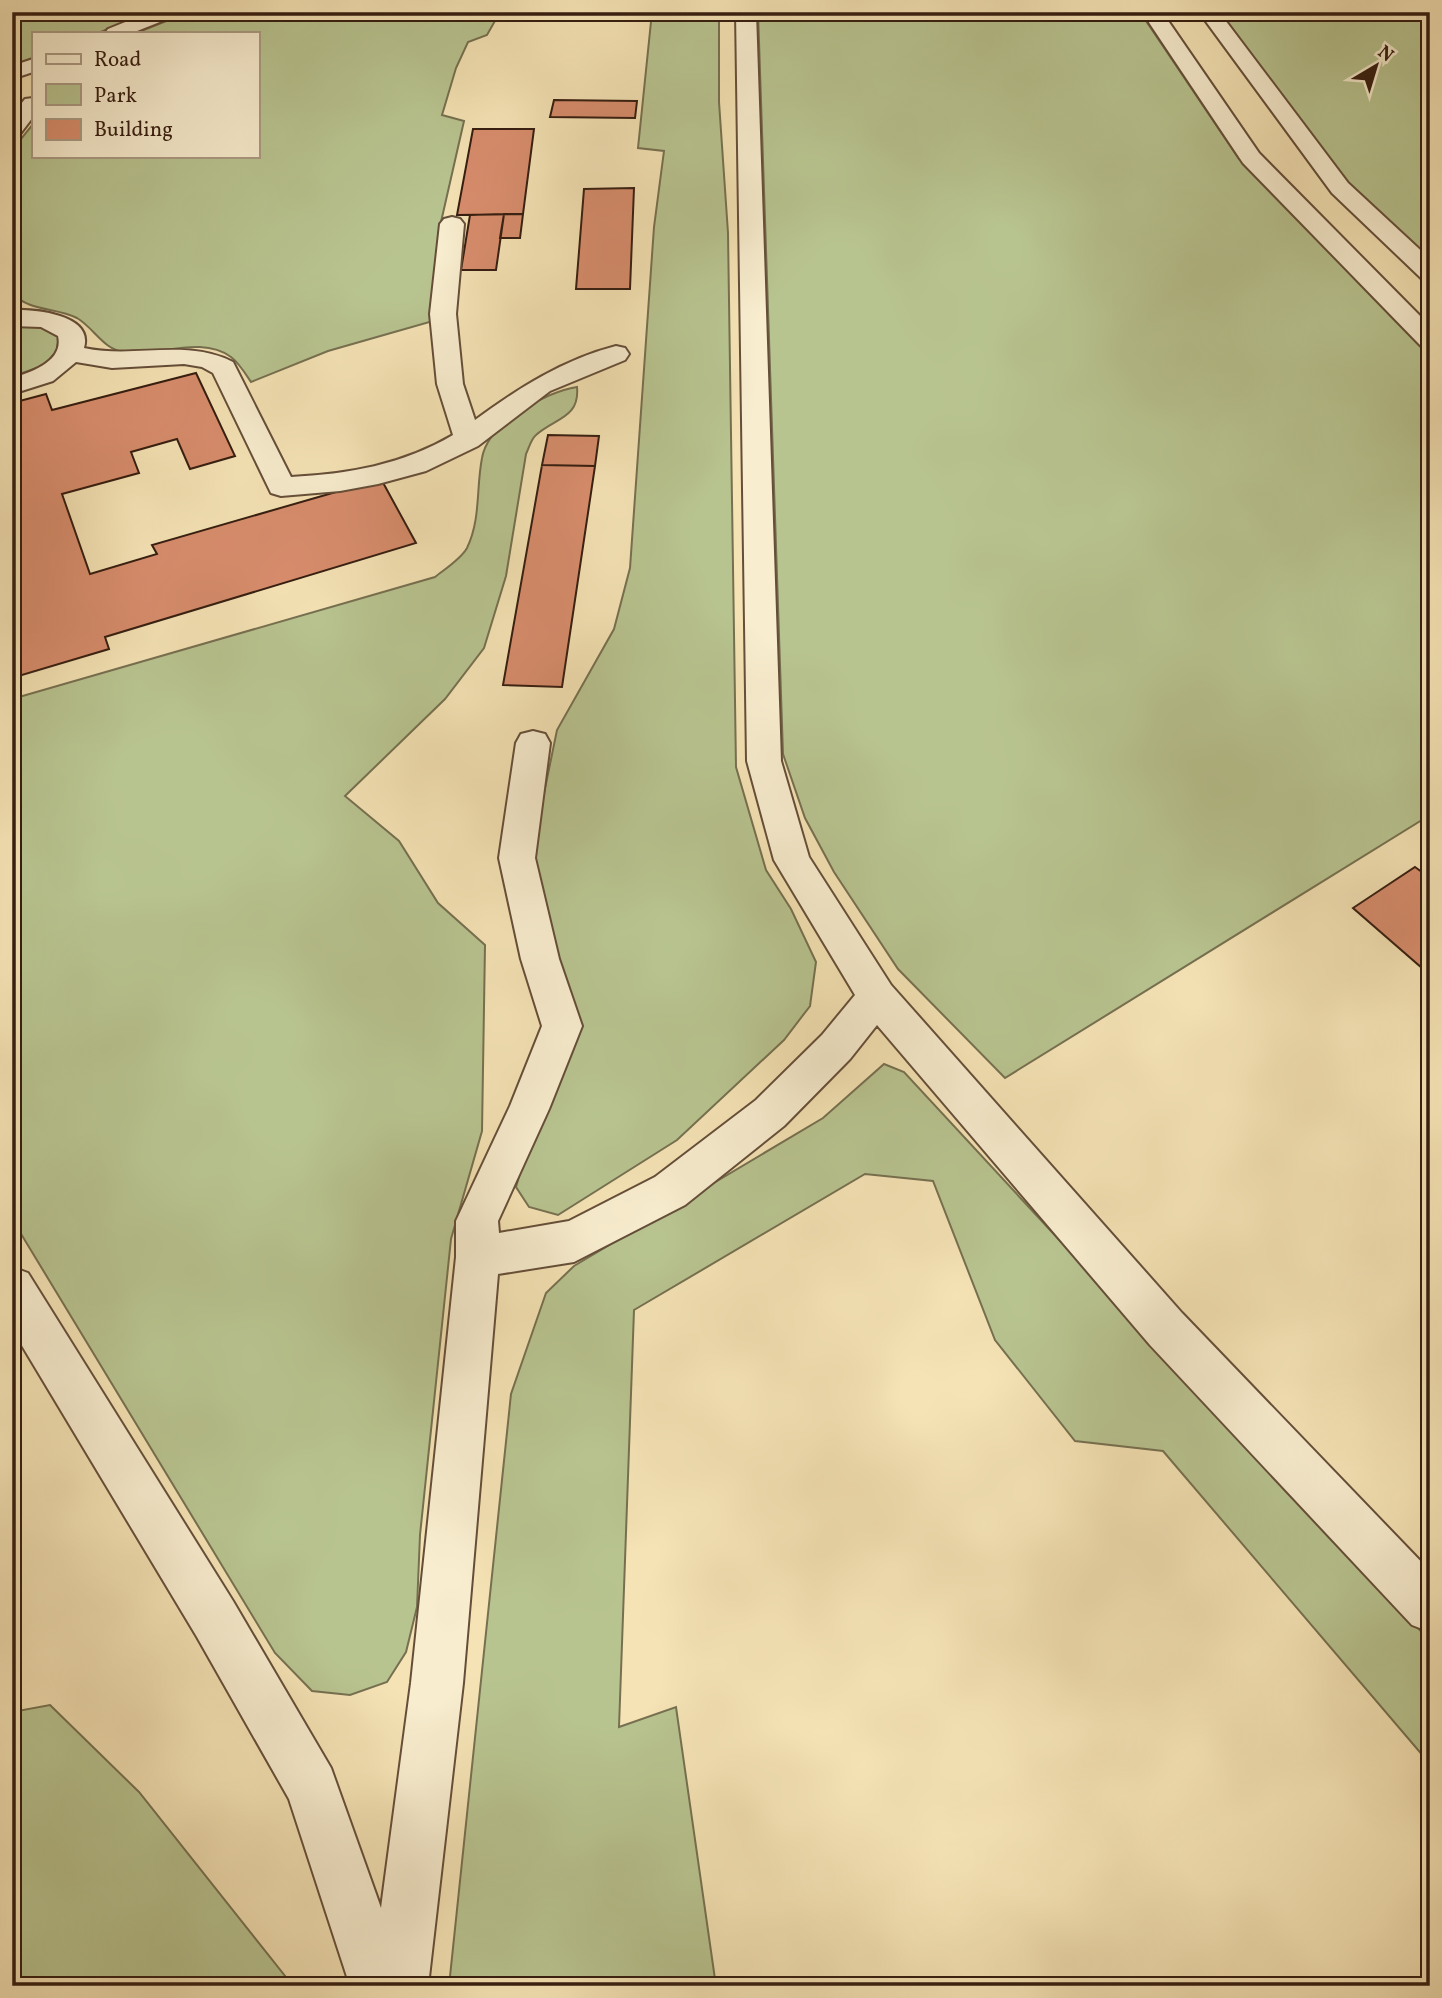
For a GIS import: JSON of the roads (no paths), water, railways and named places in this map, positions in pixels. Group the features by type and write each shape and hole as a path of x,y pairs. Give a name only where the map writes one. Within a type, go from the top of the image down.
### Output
{"street":[{"path":"118,32 168,12"},
{"path":"746,12 764,761 792,860 877,997 1166,1329 1430,1607"},
{"path":"1152,12 1251,158 1430,341"},
{"path":"1209,12 1340,188 1430,273"},
{"path":"12,74 32,65"},
{"path":"12,129 32,105"},
{"path":"452,224 443,314 450,384 468,440"},
{"path":"12,318 36,317 63,326 71,334 72,343 69,354 48,373 12,386"},
{"path":"69,354 109,360 180,356 209,359 224,368 281,487 337,483 407,468 468,440 543,384 616,354"},
{"path":"399,1986 437,1683 478,1257 477,1221 529,1109 562,1026 540,959 517,858 533,743"},
{"path":"478,1257 574,1241 670,1191 770,1113 836,1047 877,997"},
{"path":"12,1288 215,1619 312,1787 379,1986"}]}
